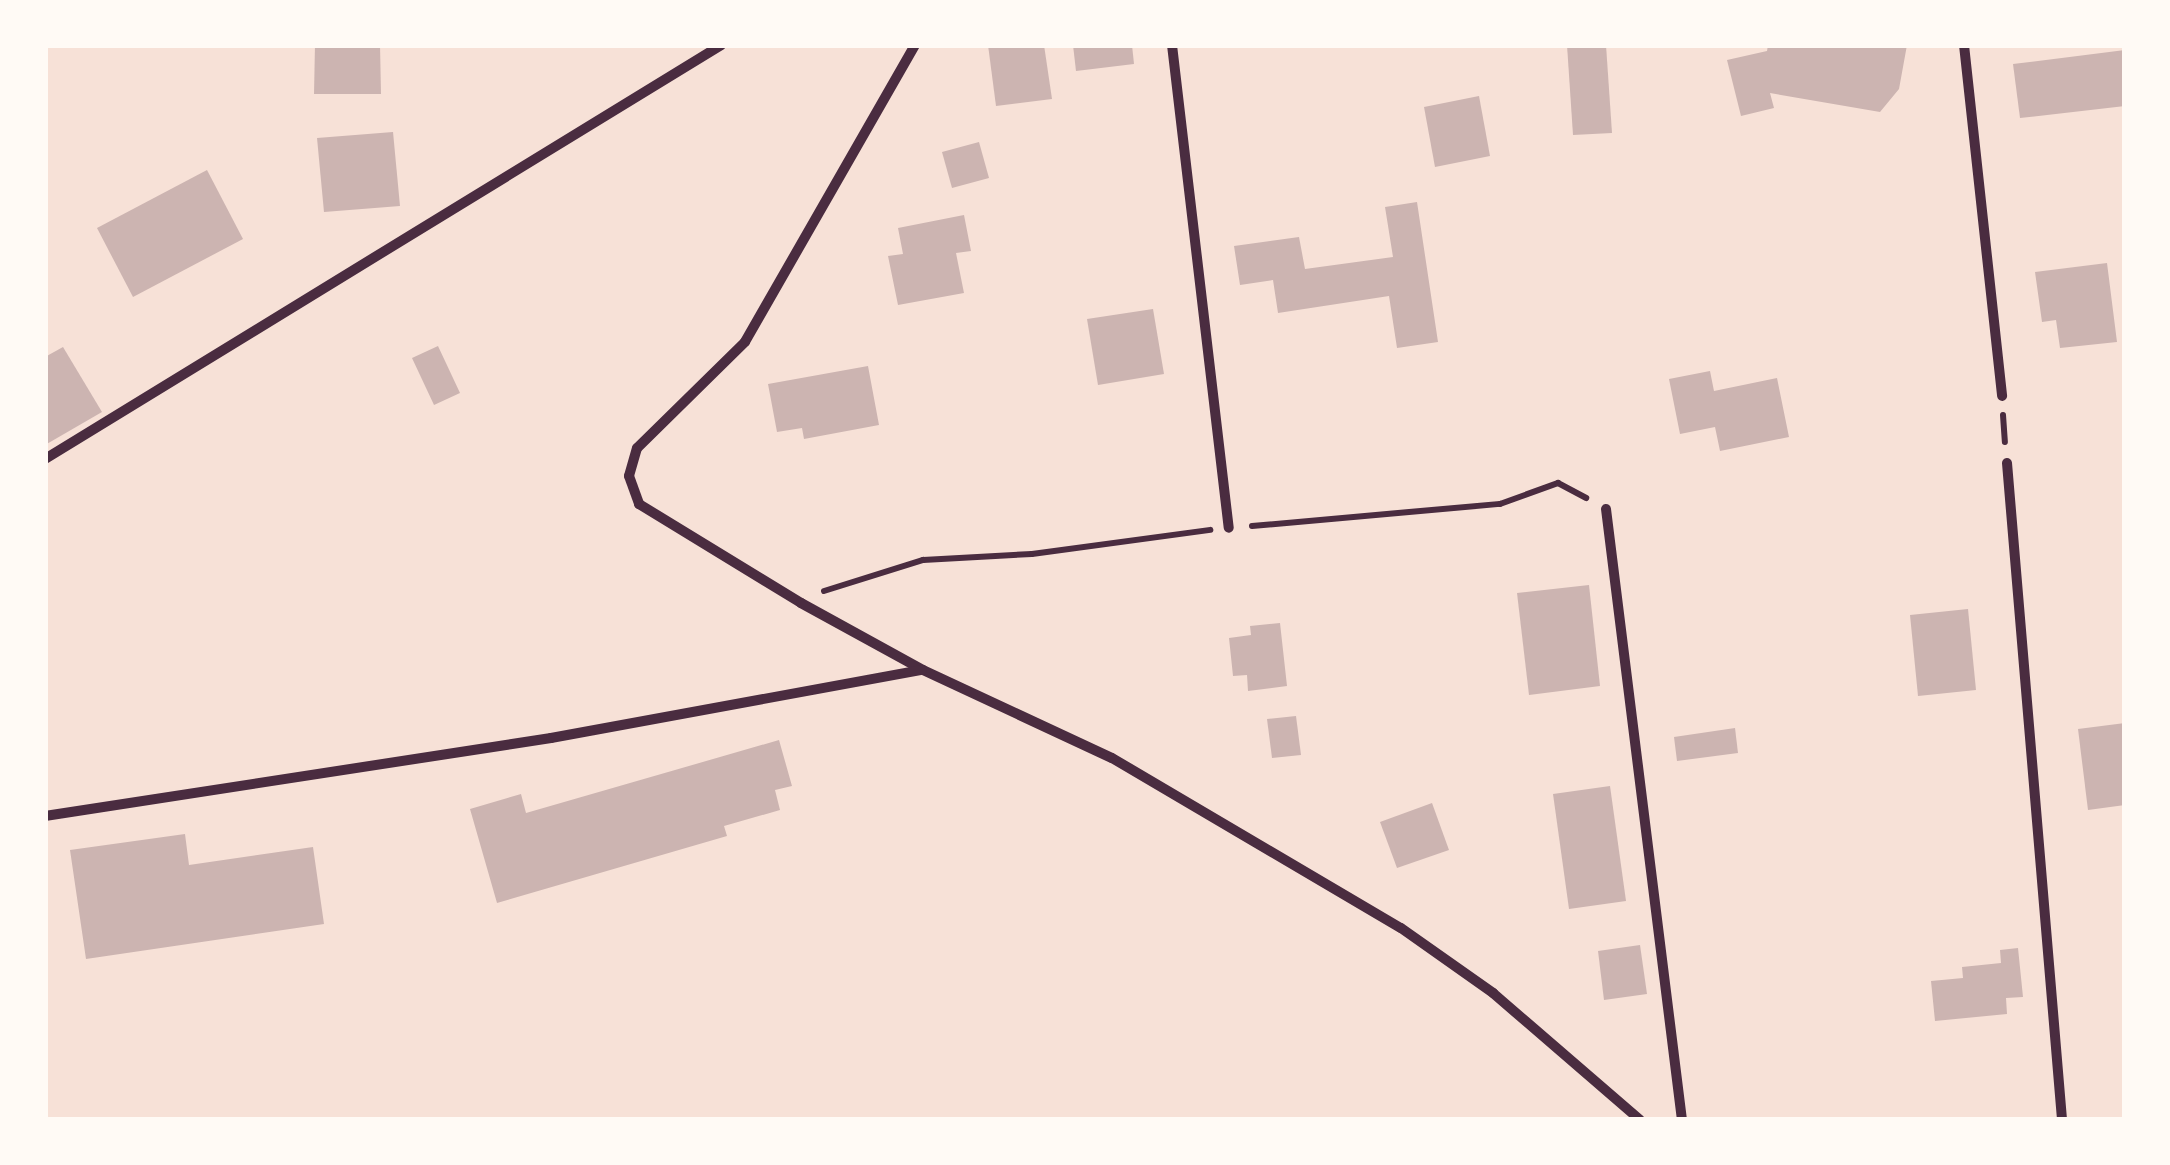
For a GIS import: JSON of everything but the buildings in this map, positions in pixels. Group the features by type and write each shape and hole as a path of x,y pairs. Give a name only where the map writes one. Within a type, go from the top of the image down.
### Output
{"street":[{"path":"45,459 721,45"},
{"path":"915,45 752,332 643,440 629,476 639,504 657,520 923,670 1112,758 1401,928 1494,994 1640,1120"},
{"path":"1172,45 1229,528"},
{"path":"1964,45 2002,396"},
{"path":"2006,464 2062,1120"},
{"path":"1606,509 1682,1120"},
{"path":"45,816 550,738 923,670"}],"path":[{"path":"2002,396 2006,464"}]}
